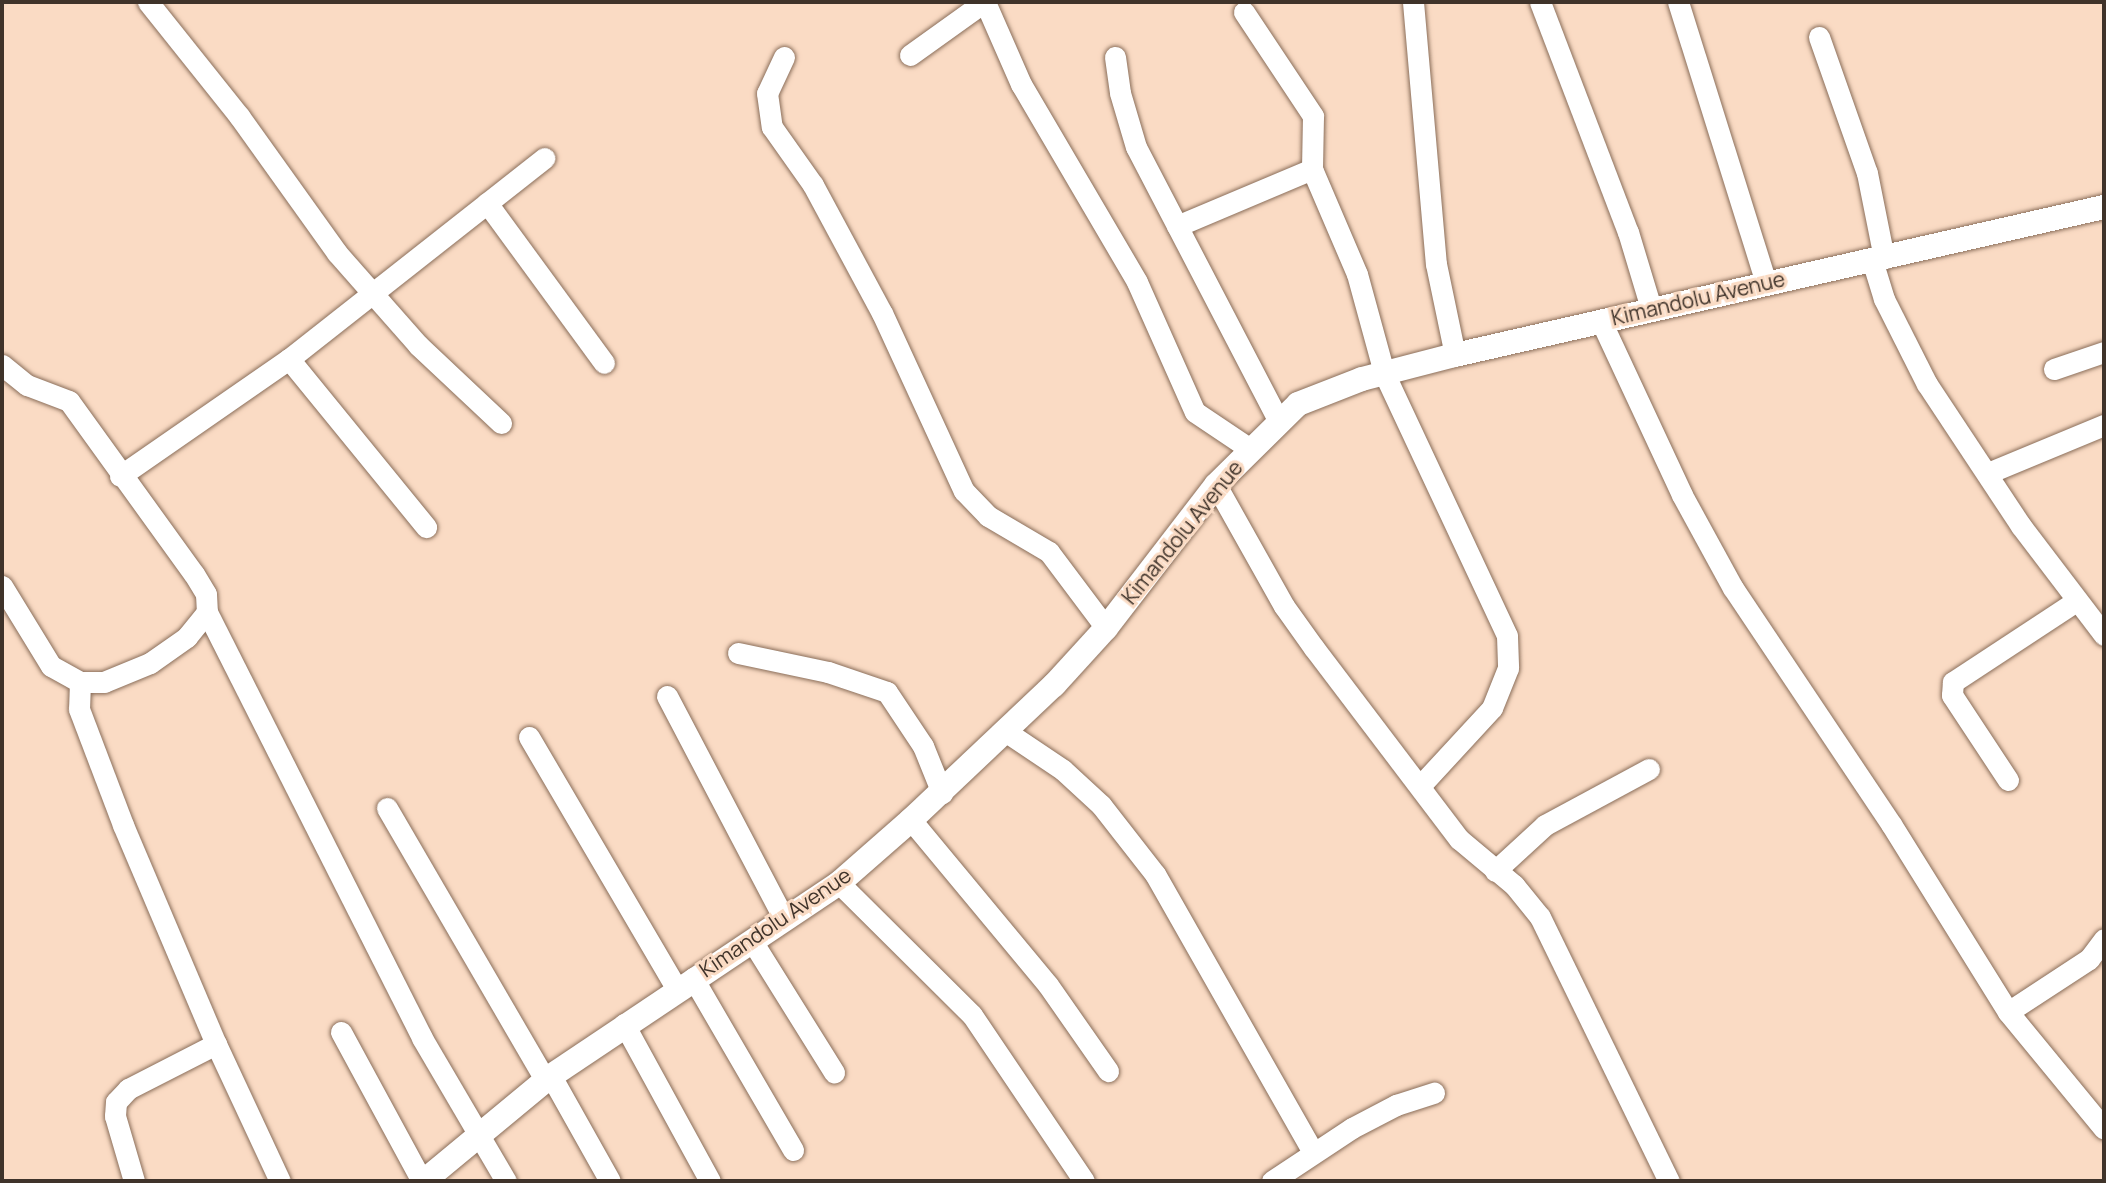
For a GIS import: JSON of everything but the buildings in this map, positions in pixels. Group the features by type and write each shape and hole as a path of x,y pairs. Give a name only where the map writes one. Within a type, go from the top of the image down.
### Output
{"street":[{"path":"148,2 371,292 418,345 501,423"},
{"path":"910,55 985,2 1021,84 1137,282 1195,412 1250,449"},
{"path":"1413,2 1436,264 1455,355"},
{"path":"1540,2 1628,232 1651,308"},
{"path":"1678,2 1766,282"},
{"path":"1244,12 1308,105 1312,116 1312,169 1357,274 1384,373 1501,621 1509,653 1503,686 1492,708 1420,786"},
{"path":"1819,37 1867,173 1884,299 1922,374 2075,602 2104,635"},
{"path":"784,57 767,93 772,127 813,185 853,258 964,491 988,516 1049,552 1106,628"},
{"path":"1115,57 1120,93 1136,147 1278,420"},
{"path":"120,476 289,359 544,158"},
{"path":"1177,226 1312,169"},
{"path":"487,204 604,363"},
{"name":"Kimandolu Avenue","path":"423,1181 548,1078 685,983 839,883 942,793 1008,733 1106,628 1216,485 1278,420 1298,404 1384,373 1455,355 1651,308 2104,208"},
{"path":"1601,321 1682,495 1733,588 1891,824 2008,1012 2104,1129"},
{"path":"2054,369 2104,352"},
{"path":"289,359 426,527"},
{"path":"2,365 20,381 69,401 120,476 194,574 206,594 207,612 422,1038 506,1181"},
{"path":"1988,473 2104,425"},
{"path":"1216,485 1284,606 1459,839 1521,892 1540,917 1669,1181"},
{"path":"2,586 51,666 80,682 104,682 150,663 187,637 207,612"},
{"path":"2008,780 1952,695 1953,681 2075,602"},
{"path":"738,653 828,672 887,692 923,746 942,793"},
{"path":"80,682 79,709 216,1044 280,1181"},
{"path":"667,696 784,919"},
{"path":"1008,733 1063,770 1101,805 1155,874 1312,1152"},
{"path":"528,737 793,1150"},
{"path":"1495,871 1545,825 1649,769"},
{"path":"387,808 610,1181"},
{"path":"911,820 1048,985 1108,1071"},
{"path":"839,883 972,1016 1084,1181"},
{"path":"2008,1012 2089,959 2104,939"},
{"path":"752,941 834,1072"},
{"path":"624,1024 710,1181"},
{"path":"341,1032 423,1181"},
{"path":"134,1181 115,1116 116,1102 128,1089 216,1044"},
{"path":"1272,1181 1312,1152 1396,1105 1434,1093"}]}
